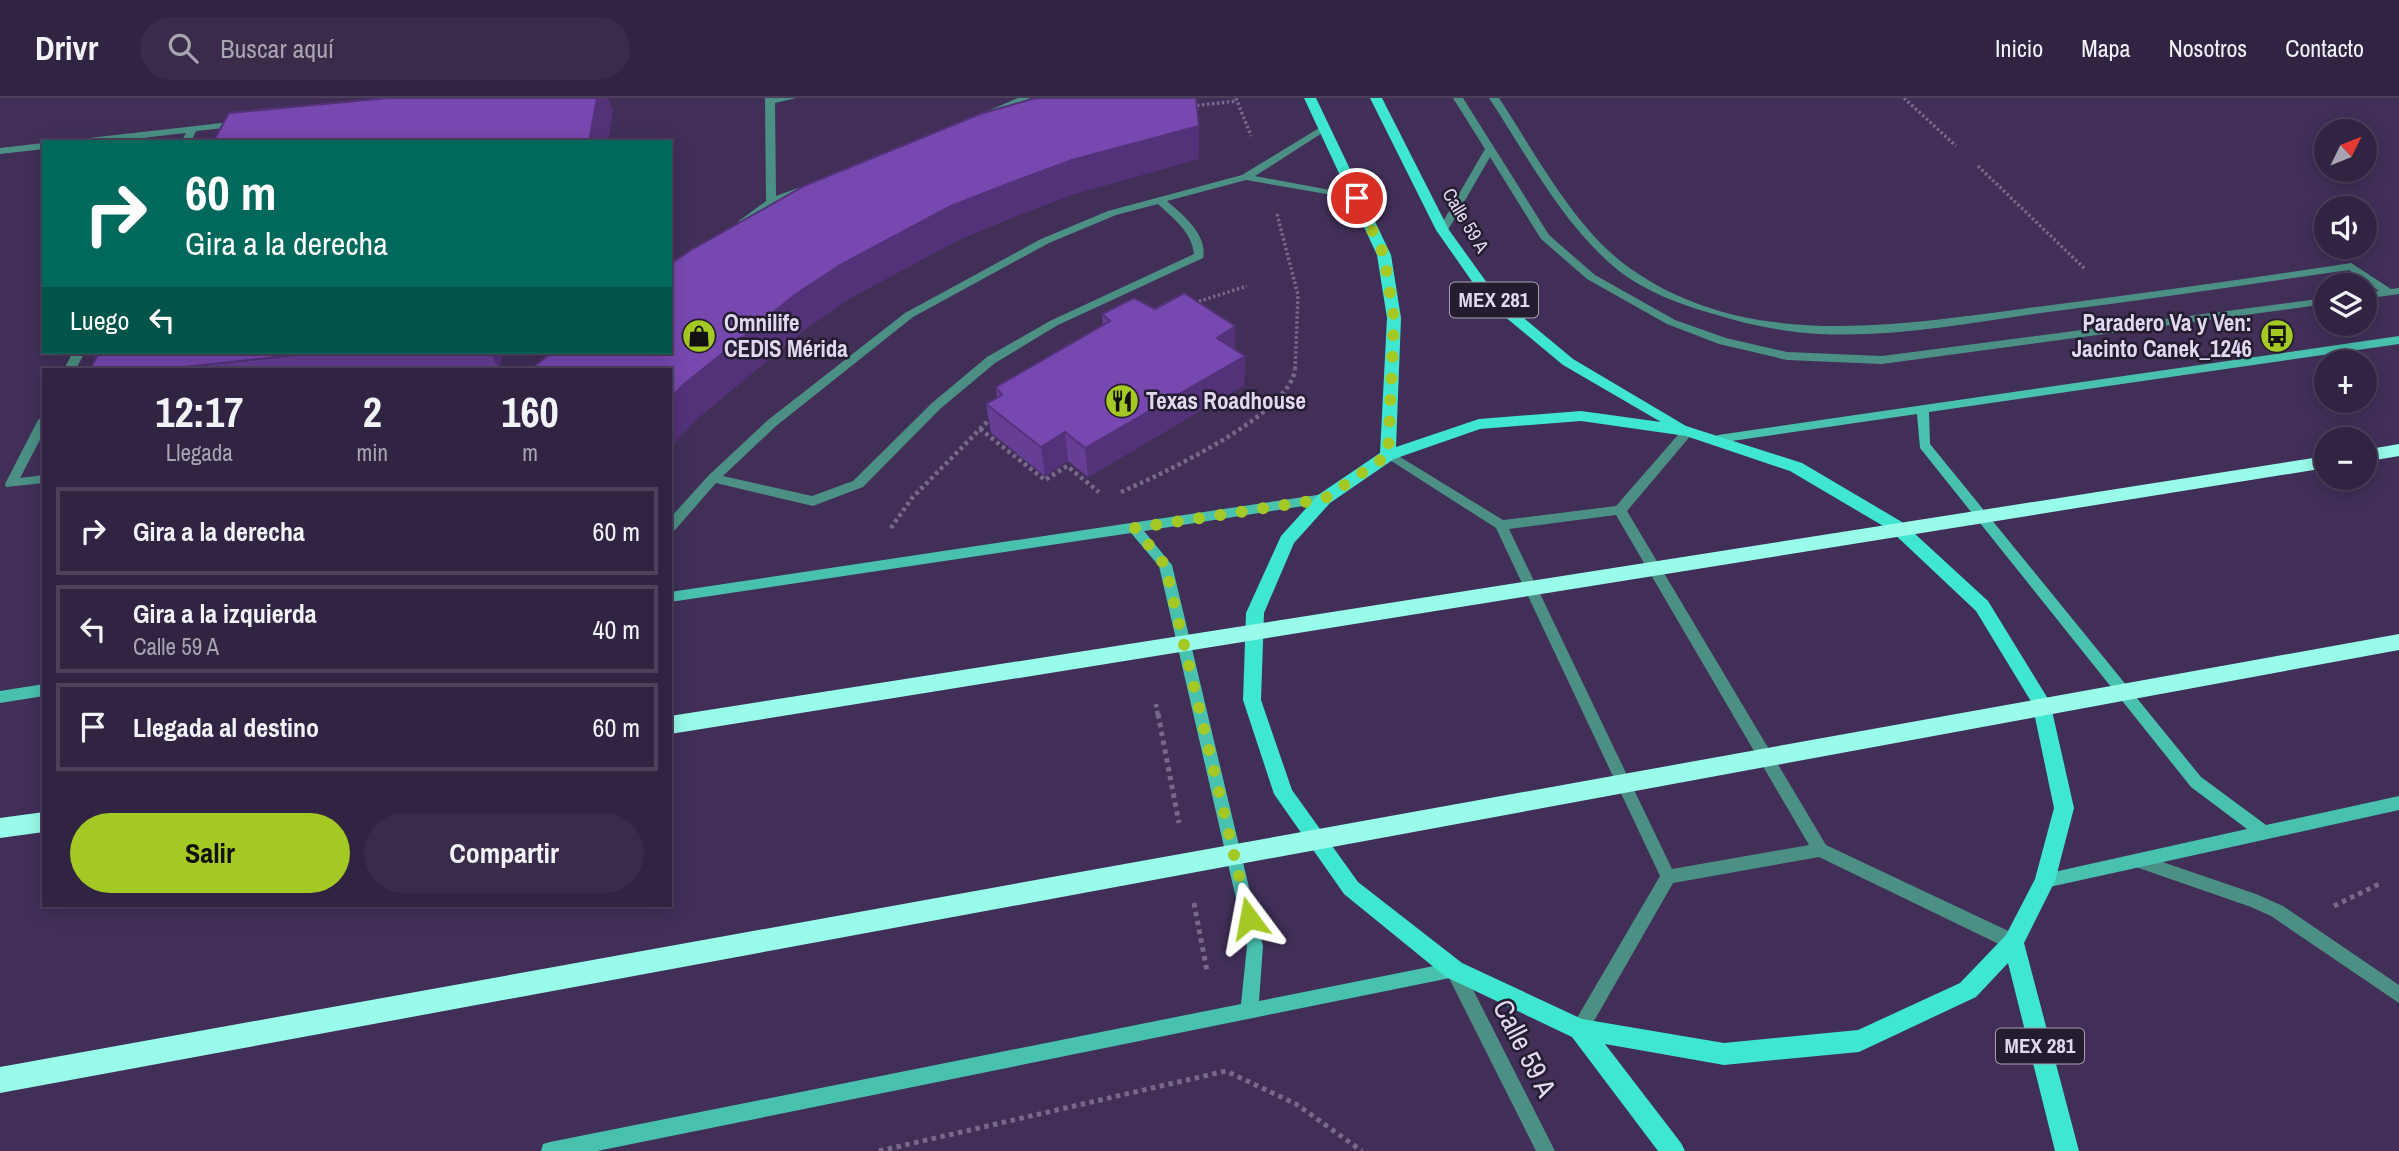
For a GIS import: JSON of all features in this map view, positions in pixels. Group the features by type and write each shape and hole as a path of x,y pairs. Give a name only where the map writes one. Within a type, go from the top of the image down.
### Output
{"highway":[{"path":"2377,454 2399,450"},
{"path":"672,725 2314,464"},
{"path":"0,1080 2399,642"},
{"path":"0,828 42,821"}],"main road":[{"path":"1310,98 1384,255 1394,318 1388,455"},
{"name":"Calle 59 A","path":"1376,98 1443,230 1490,297 1568,362 1688,431"},
{"path":"1718,439 2399,340"},
{"path":"1923,410 1924,445 1941,467 2196,782 2264,833"},
{"path":"1581,416 1688,431 1796,467 1896,526 1982,606 2041,702 2064,808 2045,881 2013,942 1968,990 1860,1041 1724,1054 1580,1029 1454,970 1351,888 1284,794 1252,700 1255,613 1287,540 1324,499 1388,455 1479,424 1504,422 1581,416"},
{"path":"672,597 1324,499"},
{"path":"1135,528 1165,565 1252,932 1255,946 1248,1011"},
{"path":"0,697 42,690"},
{"path":"2045,881 2399,803"},
{"name":"MEX 281","path":"2013,942 2067,1151"},
{"path":"550,1151 1454,970"},
{"path":"1580,1029 1673,1151"}],"street":[{"path":"771,202 770,99 791,98"},
{"path":"975,119 1026,98"},
{"path":"1458,98 1545,237 1591,277 1671,323 1723,341 1787,356 1882,360 2314,303"},
{"path":"1494,98 1596,245 1627,271 1671,295 1733,316 1794,328 1847,331 2052,309 2351,265 2394,292"},
{"path":"97,140 248,124"},
{"path":"672,525 713,478 772,423 909,315 1045,240 1111,213 1246,177 1324,128"},
{"path":"187,140 192,129"},
{"path":"0,150 42,146"},
{"path":"1443,230 1489,151"},
{"path":"1246,177 1357,198"},
{"path":"731,233 771,202 822,181"},
{"path":"713,478 813,501 858,484 936,406 991,360 1054,323 1199,256 1200,246 1190,231 1159,199"},
{"path":"42,425 11,484 42,480"},
{"path":"1501,525 1620,510 1688,431"},
{"path":"1388,455 1501,525 1668,877"},
{"path":"1620,510 1820,850 2013,942"},
{"path":"1580,1029 1668,877 1820,850"},
{"path":"2140,861 2256,901 2277,911 2399,995"},
{"name":"Calle 59 A","path":"1454,970 1546,1151"}],"path":[{"path":"1904,98 1956,146"},
{"path":"1187,106 1237,99 1254,145"},
{"path":"1978,166 2089,272"},
{"path":"1119,492 1200,455 1269,407 1290,383 1295,374 1298,295 1276,211"},
{"path":"1191,304 1247,286"},
{"path":"890,529 912,498 1000,411"},
{"path":"980,429 1045,480 1067,466 1099,492"},
{"path":"1099,499 1109,496"},
{"path":"1156,701 1181,836"},
{"path":"2332,907 2379,884"},
{"path":"1192,890 1207,971"},
{"path":"879,1151 1226,1071 1296,1104 1362,1151"}],"building":[{"path":"387,98 597,98 589,140 214,140 229,113"},
{"path":"1036,98 1196,98 1199,126 1072,160 951,206 840,265 796,294 672,397 672,368 532,368 550,354 672,354 672,263 804,186 980,114"},
{"name":"Texas Roadhouse","path":"1184,293 1235,326 1217,338 1245,356 1085,448 1065,432 1041,447 986,404 1002,395 996,387 1110,321 1102,314 1134,298 1155,309"},
{"path":"98,354 304,354 176,368 91,368"}],"place":[{"name":"Omnilife CEDIS Mérida","path":"699,336"},
{"name":"Paradero Va y Ven: Jacinto Canek_1246","path":"2277,336"},
{"name":"Texas Roadhouse","path":"1122,401"}],"route":[{"path":"1249,918 1165,565 1135,528 1324,499 1388,455 1394,318 1384,255 1357,198"}]}
